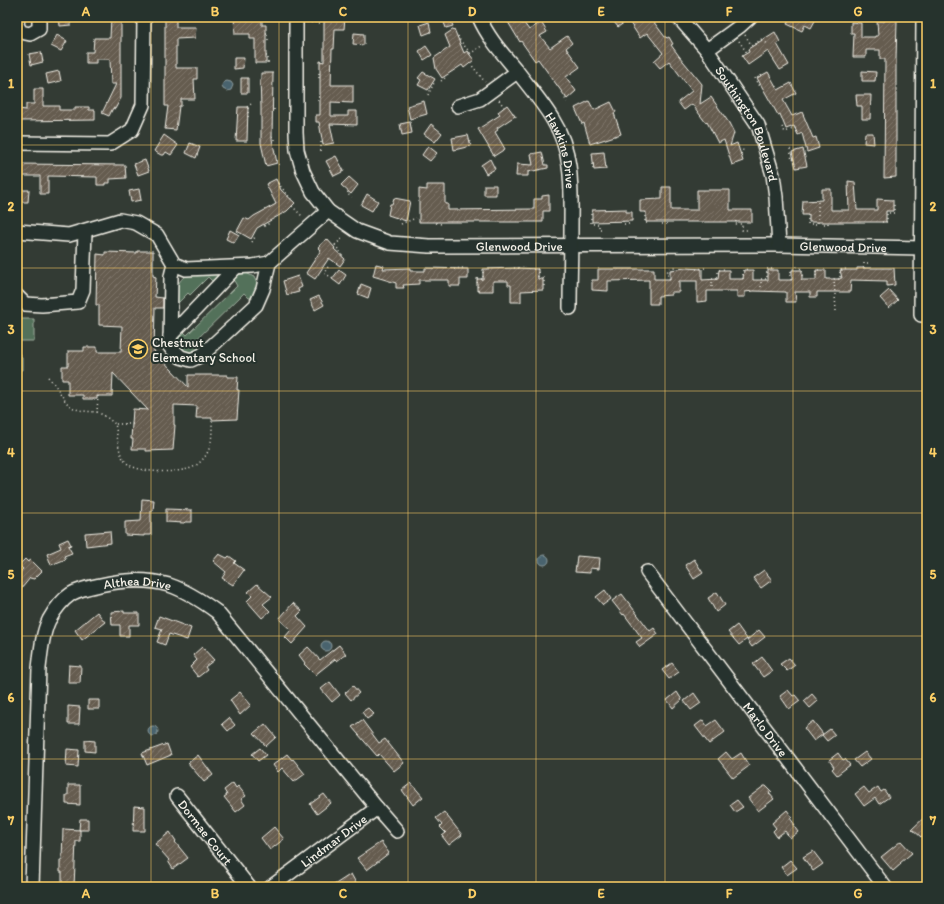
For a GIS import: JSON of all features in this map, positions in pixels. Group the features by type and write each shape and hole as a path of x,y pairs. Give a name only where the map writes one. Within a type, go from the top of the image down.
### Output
{"street":[{"path":"18,17 17,25 21,32 30,34 38,29 38,17"},
{"path":"17,144 110,144 132,130 143,105 144,17"},
{"name":"Hawkins Drive","path":"479,17 492,42 517,72 553,120 567,151 572,188 570,308"},
{"name":"Southington Boulevard","path":"678,17 707,50 758,125 773,175 779,245"},
{"path":"707,50 750,17"},
{"path":"921,315 923,17"},
{"name":"Glenwood Drive","path":"302,20 296,133 298,153 303,171 313,192 328,211 357,231 390,243 429,246 779,245 922,248"},
{"path":"458,106 480,99 517,72"},
{"path":"174,264 171,276 170,347 181,357 191,360 202,356 256,305 263,289 269,264 328,211"},
{"path":"17,231 69,235 120,220 136,223 157,235 174,264 186,269 269,264"},
{"path":"17,296 25,304 42,305 78,302 83,290 84,231"},
{"path":"170,336 236,267"},
{"name":"Marlo Drive","path":"646,572 885,887"},
{"name":"Althea Drive","path":"32,887 38,668 43,638 49,621 59,605 70,595 86,588 122,580 145,580 169,585 195,596 217,612 397,831"},
{"name":"Dormae Court","path":"177,796 249,887"},
{"name":"Lindmar Drive","path":"271,887 377,808"}],"path":[{"path":"302,20 320,23"},
{"path":"266,33 268,33 268,43"},
{"path":"745,35 752,46 763,38 767,44 769,43"},
{"path":"458,36 470,54 483,45"},
{"path":"739,40 747,53"},
{"path":"266,56 268,56 268,66"},
{"path":"470,63 485,82"},
{"path":"318,78 320,72"},
{"path":"441,80 445,78 444,77"},
{"path":"755,78 759,85 761,84"},
{"path":"428,95 435,81"},
{"path":"566,96 564,97 567,102"},
{"path":"318,101 318,97 320,97"},
{"path":"498,98 504,107"},
{"path":"248,117 248,106 251,104"},
{"path":"272,107 274,107 274,113"},
{"path":"513,113 517,118"},
{"path":"782,127 785,132 796,128"},
{"path":"272,136 274,136 274,141"},
{"path":"321,151 322,142"},
{"path":"741,154 743,151 742,147"},
{"path":"790,149 792,160 794,159"},
{"path":"276,161 278,161 279,165"},
{"path":"593,164 593,172"},
{"path":"278,183 291,199"},
{"path":"348,192 347,194 352,197"},
{"path":"808,215 808,224 818,224 818,200 812,200"},
{"path":"882,222 887,222 887,212 894,213 894,203"},
{"path":"292,206 302,216"},
{"path":"592,211 591,224 599,224 599,229 604,229"},
{"path":"645,212 645,223 650,223"},
{"path":"396,217 396,219 402,220"},
{"path":"401,224 416,218"},
{"path":"623,221 623,224 629,224"},
{"path":"736,221 735,224 742,224 742,230 748,230"},
{"path":"264,226 270,224 269,222"},
{"path":"436,224 441,224 441,222"},
{"path":"662,224 666,224 666,222"},
{"path":"824,224 828,224 828,222"},
{"path":"252,242 255,237 253,236"},
{"path":"343,256 334,245 344,237"},
{"path":"864,268 864,263 870,263"},
{"path":"328,267 324,273 333,278"},
{"path":"670,280 667,275 668,271 671,267 675,267"},
{"path":"791,280 791,270 797,267 802,269 802,280"},
{"path":"454,269 464,268"},
{"path":"514,268 520,268"},
{"path":"696,268 706,268"},
{"path":"836,311 834,279 839,279 840,270 846,268"},
{"path":"533,269 538,269 538,279 544,278 544,287"},
{"path":"712,287 712,279 718,279 718,270 724,269"},
{"path":"743,280 743,270 748,269"},
{"path":"761,287 761,279 767,279 767,269 773,269"},
{"path":"478,292 477,279 483,279 484,270"},
{"path":"816,280 816,270 821,270"},
{"path":"48,377 53,381 65,401 72,408 86,412 97,412 115,424 133,424"},
{"path":"97,412 98,396"},
{"path":"115,424 120,451 123,459 128,465 137,469 152,471 177,471 189,469 203,459 210,447 212,418"}],"green space":[{"path":"189,273 218,274 219,277 213,282 208,277 190,295 188,293 176,305 177,287 181,280"},
{"path":"246,273 254,277 258,286 251,298 244,293 194,342 199,349 195,351 187,351 180,348 176,341 176,337 183,331 187,335 237,286 233,279 237,275"},
{"path":"17,319 34,319 34,341 17,341"},
{"path":"17,351 22,357 22,370 17,370"}],"water":[{"path":"227,81 231,82 233,85 231,90 227,91 223,89 222,85"},
{"path":"542,555 546,555 549,560 546,565 542,565 539,562 539,558"},
{"path":"324,641 328,641 331,646 328,651 324,651 321,648 321,644"},
{"path":"153,726 158,731 153,736 148,731"}],"building":[{"path":"59,17 70,17 71,25 60,26"},
{"path":"111,17 121,17 121,98 109,116 102,113 116,84 111,84 110,59 96,59 96,63 86,63 86,52 93,52 94,38 110,38"},
{"path":"165,17 176,17 176,27 196,27 195,38 176,39 176,68 197,68 197,79 194,79 195,99 181,99 176,130 165,129 168,106 165,106"},
{"path":"234,17 262,17 262,25 266,25 266,63 255,63 255,39 250,39 250,34 235,34"},
{"path":"324,17 345,17 344,29 335,29 334,49 332,49 331,85 353,85 353,103 331,102 331,116 348,116 348,111 357,111 357,125 330,124 334,143 323,145 319,122 316,122 316,115 320,115 320,61 324,62"},
{"path":"442,17 449,17 453,26 446,28"},
{"path":"505,17 518,17 522,24 524,23 529,30 541,22 547,32 540,36 550,48 567,36 572,43 566,48 580,67 566,77 576,91 567,99 538,59 535,61 521,41 520,42"},
{"path":"610,17 650,17 665,37 669,37 673,44 671,45 702,84 700,104 711,97 734,133 730,146 737,143 743,161 732,165 724,140 718,143 707,122 706,123 692,104 684,110 678,102 692,91 669,61 660,68 654,61 663,53 647,33 640,38 628,20 618,27"},
{"path":"790,17 817,17 811,28 805,25 802,31 787,24"},
{"path":"885,17 896,17 897,21 896,177 884,178 885,59 880,59 880,50 866,50 866,57 853,57 854,33 851,33 851,22 861,23 861,37 875,37 878,36 877,21 885,21"},
{"path":"429,22 431,32 423,35 420,25"},
{"path":"454,29 464,53 467,51 474,60 464,68 462,65 442,78 436,69 434,58 450,47 445,35"},
{"path":"775,32 780,42 777,44 789,65 780,70 768,51 748,65 742,56 749,52 748,49"},
{"path":"354,33 364,34 364,45 353,44"},
{"path":"57,35 67,41 61,51 51,46"},
{"path":"426,46 432,55 424,60 419,51"},
{"path":"41,52 43,62 31,65 29,54"},
{"path":"234,58 244,58 243,68 234,69"},
{"path":"59,71 61,81 48,84 46,74"},
{"path":"862,71 876,72 875,81 862,81"},
{"path":"423,72 435,79 428,90 418,85 421,80 418,78"},
{"path":"768,72 778,90 791,83 796,93 783,100 792,116 802,112 813,138 816,137 819,148 807,152 802,133 798,135 794,126 786,129 780,114 778,115 757,78"},
{"path":"261,73 273,73 272,139 277,163 266,166 261,143"},
{"path":"241,78 248,78 248,93 241,93"},
{"path":"34,89 43,89 43,106 59,106 59,110 75,110 75,107 89,107 89,110 95,110 95,120 19,121 19,109 26,110 26,104 34,104"},
{"path":"856,95 871,95 870,119 862,119 862,106 857,106"},
{"path":"424,101 427,114 410,119 407,106"},
{"path":"589,101 594,110 611,102 616,112 614,113 621,134 590,144 584,123 582,124 575,108"},
{"path":"507,105 515,116 497,128 498,130 495,132 505,149 494,156 478,129 500,115 498,112"},
{"path":"238,107 248,107 247,141 236,141"},
{"path":"410,122 412,133 402,135 400,124"},
{"path":"431,124 442,133 435,142 424,134"},
{"path":"865,133 873,133 874,144 864,143"},
{"path":"164,135 178,145 171,155 166,152 164,155 161,155 154,151"},
{"path":"468,135 471,146 454,150 452,138"},
{"path":"190,143 200,147 196,158 186,153"},
{"path":"428,146 437,153 430,161 422,155"},
{"path":"803,149 807,166 796,168 792,152"},
{"path":"542,152 545,165 548,165 548,168 528,172 528,176 516,176 517,164 533,165 531,154"},
{"path":"604,152 606,169 594,170 592,153"},
{"path":"336,156 344,171 334,176 326,161"},
{"path":"490,159 495,169 486,174 481,165"},
{"path":"145,160 149,171 138,175 134,164"},
{"path":"17,164 125,165 126,178 110,179 110,183 105,183 105,185 97,185 97,177 48,176 48,194 40,194 40,176 17,176"},
{"path":"349,177 358,185 351,194 341,185"},
{"path":"276,179 281,190 295,203 287,211 257,228 251,239 237,231 244,218 249,220 276,204 266,184"},
{"path":"848,181 855,182 857,210 877,210 877,199 893,200 893,211 886,211 886,222 809,222 809,215 802,215 803,201 822,200 822,189 831,189 831,210 849,210"},
{"path":"427,185 445,185 445,204 448,204 448,210 534,209 534,199 542,199 542,196 549,195 549,211 543,211 543,222 419,222 419,189 427,190"},
{"path":"484,185 496,185 496,195 484,195"},
{"path":"662,187 671,187 671,210 697,210 697,190 730,190 730,210 752,210 752,222 646,222 646,212 640,212 640,200 662,199"},
{"path":"139,189 141,200 131,202 129,191"},
{"path":"18,190 29,190 28,202 18,202"},
{"path":"367,194 378,201 372,211 361,205"},
{"path":"394,198 410,201 406,221 388,215 390,204 392,204"},
{"path":"626,209 626,212 632,212 632,221 592,222 592,210"},
{"path":"230,230 239,235 234,243 226,239"},
{"path":"327,239 335,248 334,249 345,259 340,266 329,258 315,279 306,273 321,250 318,247"},
{"name":"Chestnut Elementary School","path":"137,251 153,251 153,276 156,277 155,297 163,298 163,308 155,308 154,351 188,387 188,375 227,375 227,377 238,377 237,390 239,390 237,419 212,420 212,418 196,418 197,406 174,405 175,425 173,450 146,451 146,449 132,449 133,439 131,439 133,409 148,410 113,373 112,396 97,396 97,399 83,399 83,395 68,395 68,380 62,380 62,366 68,366 68,351 84,351 84,347 97,347 97,352 121,352 122,326 99,325 99,305 96,305 97,254 105,255 105,252 137,253"},
{"path":"376,264 384,266 383,269 410,268 410,271 425,271 425,268 468,269 468,279 460,279 460,286 449,286 449,280 419,280 419,284 403,285 404,288 396,288 396,283 373,276"},
{"path":"686,268 702,269 702,280 718,279 719,270 729,270 729,279 743,279 744,270 753,270 753,280 768,280 768,270 778,270 778,280 792,280 792,270 802,270 802,280 816,280 816,270 826,270 826,279 840,279 842,278 840,270 857,270 857,268 894,268 895,285 887,286 887,281 851,280 850,292 817,292 817,297 810,297 810,292 795,292 796,302 786,302 786,292 753,291 745,292 745,297 737,297 737,291 707,291 707,301 697,302 697,281 679,281 679,292 671,292 671,295 658,296 658,304 649,304 649,280 608,281 608,291 592,290 592,280 598,280 598,269 654,269 654,279 670,279 670,270"},
{"path":"483,269 538,269 538,279 543,279 543,290 521,291 521,302 511,302 511,285 508,285 508,281 493,281 493,291 477,291 477,279 483,279"},
{"path":"339,270 346,275 340,285 332,279"},
{"path":"298,276 302,287 298,289 299,292 287,295 283,281"},
{"path":"361,284 371,288 368,298 358,294"},
{"path":"889,290 898,300 889,308 880,298"},
{"path":"319,296 324,305 315,310 310,300"},
{"path":"142,499 154,500 153,511 151,511 151,535 125,535 125,522 141,521"},
{"path":"166,509 192,510 192,522 166,522"},
{"path":"110,531 111,543 86,546 85,533"},
{"path":"68,539 71,545 68,546 72,553 64,556 66,559 51,565 47,554 61,548 59,543"},
{"path":"219,554 227,558 229,556 236,561 234,563 244,570 233,585 222,578 226,572 213,561"},
{"path":"577,556 600,558 599,569 590,568 590,573 575,572"},
{"path":"25,559 28,562 31,560 42,571 34,579 30,578 17,594 17,575 23,569 19,565"},
{"path":"694,559 703,573 694,579 685,565"},
{"path":"764,570 772,580 761,588 753,578"},
{"path":"257,584 272,597 263,604 270,611 262,618 247,601 252,596 248,592"},
{"path":"605,590 611,599 603,605 596,597"},
{"path":"717,592 725,605 716,612 708,598"},
{"path":"622,594 650,631 654,628 658,634 640,647 636,642 642,638 612,601"},
{"path":"293,603 302,611 297,616 307,627 292,644 285,637 291,630 279,619"},
{"path":"124,611 124,613 139,613 139,625 129,625 129,636 120,636 120,625 112,625 111,612"},
{"path":"97,612 105,622 82,640 75,630"},
{"path":"159,616 191,628 187,640 169,634 165,645 157,642 162,629 155,627"},
{"path":"737,625 747,639 739,645 728,632"},
{"path":"759,630 765,637 752,647 747,640"},
{"path":"339,645 346,654 337,661 335,659 315,675 304,664 305,663 299,655 308,647 320,660"},
{"path":"202,647 214,660 205,667 207,670 198,677 190,667 197,660 193,655"},
{"path":"762,657 772,671 763,677 753,664"},
{"path":"789,658 795,665 787,671 780,664"},
{"path":"672,663 679,672 669,679 662,670"},
{"path":"69,665 81,666 80,683 68,683"},
{"path":"330,682 340,695 332,702 321,689"},
{"path":"353,686 359,693 351,700 345,693"},
{"path":"788,690 800,701 789,709 780,696"},
{"path":"240,692 251,705 240,715 230,700"},
{"path":"677,692 682,700 673,708 667,700"},
{"path":"694,693 701,703 691,710 684,701"},
{"path":"812,694 818,701 810,708 804,701"},
{"path":"88,700 99,700 99,709 88,709"},
{"path":"68,706 80,707 79,724 68,724"},
{"path":"368,708 374,714 367,719 362,712"},
{"path":"229,718 235,725 228,731 222,724"},
{"path":"362,720 379,743 385,739 404,763 394,771 379,754 377,756 352,727"},
{"path":"703,720 707,726 716,720 725,732 709,744 695,726"},
{"path":"813,721 823,734 814,741 804,728"},
{"path":"265,724 276,737 266,746 254,733"},
{"path":"830,729 835,735 827,741 822,735"},
{"path":"85,740 95,741 95,752 85,751"},
{"path":"167,744 171,755 147,765 142,753"},
{"path":"260,748 266,755 258,761 252,754"},
{"path":"67,749 79,750 78,767 66,766"},
{"path":"726,752 732,759 741,753 749,766 733,778 718,759"},
{"path":"865,752 871,759 860,767 854,760"},
{"path":"838,753 843,760 845,759 850,765 837,775 832,769 834,767 829,760"},
{"path":"287,754 305,774 294,782 282,768 278,772 273,765"},
{"path":"198,755 213,775 204,782 188,763"},
{"path":"233,783 236,788 238,786 246,796 241,799 245,805 236,812 224,797 227,795 224,790"},
{"path":"411,783 423,797 413,805 402,790"},
{"path":"68,785 80,785 80,805 66,804"},
{"path":"764,786 772,792 769,793 774,799 758,811 748,798"},
{"path":"864,787 869,793 878,787 881,792 884,790 889,797 879,804 875,798 864,806 855,794"},
{"path":"324,794 331,803 317,814 310,804"},
{"path":"737,800 743,807 735,812 730,805"},
{"path":"134,806 145,807 145,831 133,831"},
{"path":"787,810 792,817 790,818 795,825 793,825 798,832 790,838 785,831 777,837 773,831 776,828 772,823"},
{"path":"444,812 462,835 449,845 442,836 446,833 440,827 442,825 436,818"},
{"path":"927,815 927,831 921,837 912,829"},
{"path":"80,819 88,819 88,830 79,830"},
{"path":"274,827 284,839 270,850 261,838"},
{"path":"63,829 80,830 80,841 76,841 74,887 62,887 60,860 62,860"},
{"path":"170,832 176,841 175,842 188,858 173,869 168,861 169,860 155,844"},
{"path":"901,841 912,853 893,871 881,857"},
{"path":"381,842 389,853 367,870 357,858"},
{"path":"813,851 823,864 813,871 803,857"},
{"path":"790,860 797,868 787,875 781,867"},
{"path":"351,874 356,883 351,887 331,887"}],"place":[{"name":"Chestnut Elementary School","path":"138,349"}]}
